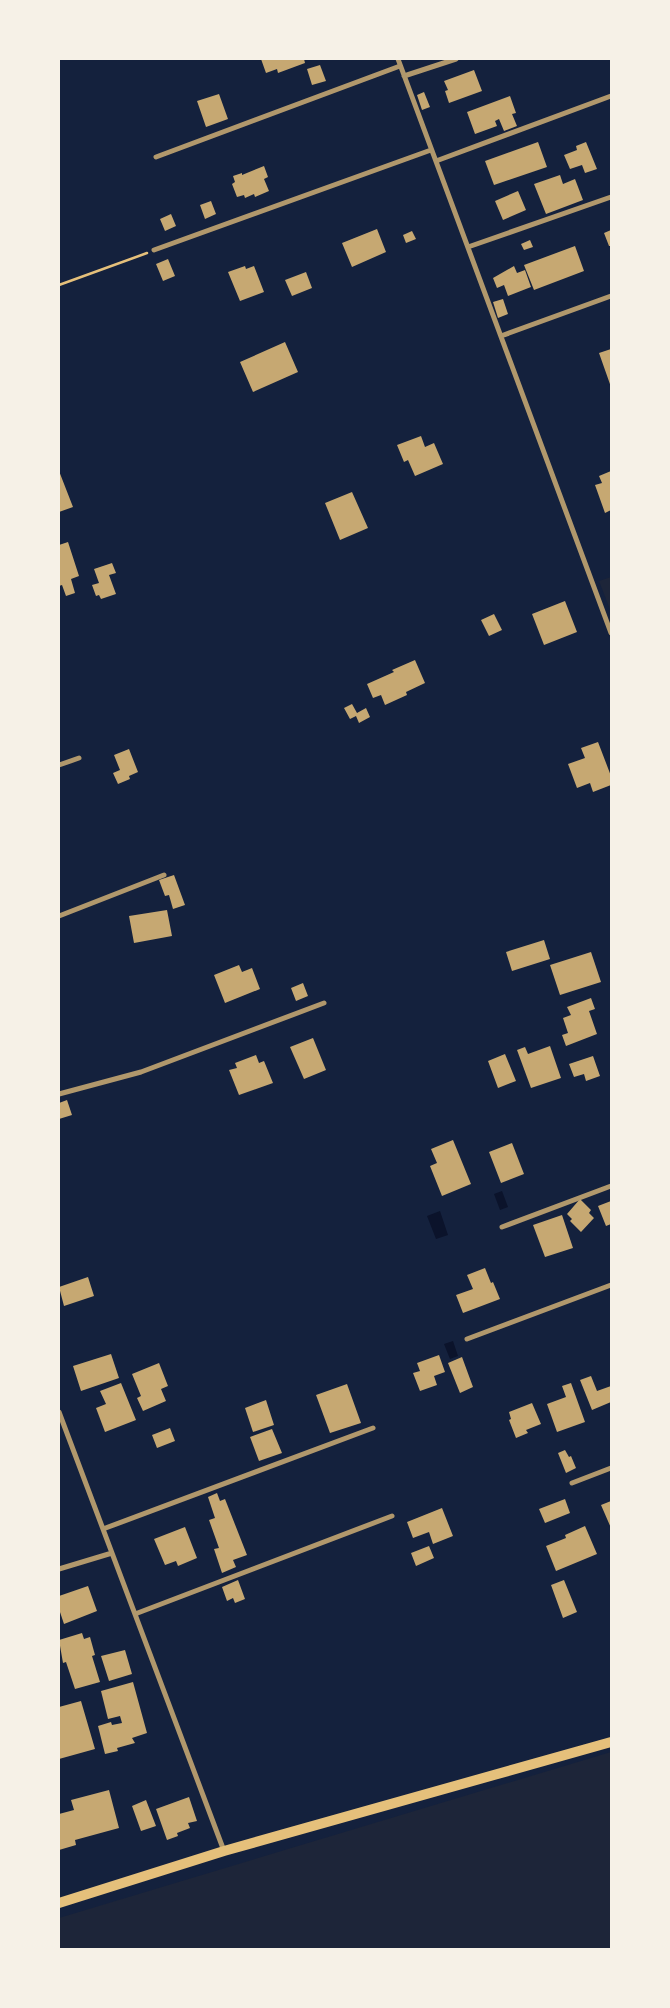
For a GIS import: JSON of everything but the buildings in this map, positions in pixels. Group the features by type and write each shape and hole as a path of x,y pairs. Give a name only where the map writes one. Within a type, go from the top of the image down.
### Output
{"main road":[{"path":"59,1903 224,1851 611,1742"}],"street":[{"path":"398,59 611,633"},
{"path":"404,76 456,59"},
{"path":"156,157 400,66"},
{"path":"436,161 611,96"},
{"path":"154,250 432,150"},
{"path":"468,248 611,197"},
{"path":"501,336 611,296"},
{"path":"59,765 79,758"},
{"path":"59,916 164,875"},
{"path":"59,1094 152,1068 324,1003"},
{"path":"502,1227 611,1186"},
{"path":"467,1339 611,1285"},
{"path":"59,1412 224,1851"},
{"path":"103,1529 373,1428"},
{"path":"572,1483 611,1468"},
{"path":"135,1614 392,1516"},
{"path":"59,1569 112,1553"}],"path":[{"path":"59,285 154,250"}],"shaded area":[{"path":"611,577 611,612 599,581"},
{"path":"502,1191 508,1207 500,1210 494,1194"},
{"path":"440,1211 448,1235 436,1239 427,1216"},
{"path":"453,1341 458,1356 450,1359 444,1344"},
{"path":"611,1752 611,1949 59,1949 59,1918"}]}
